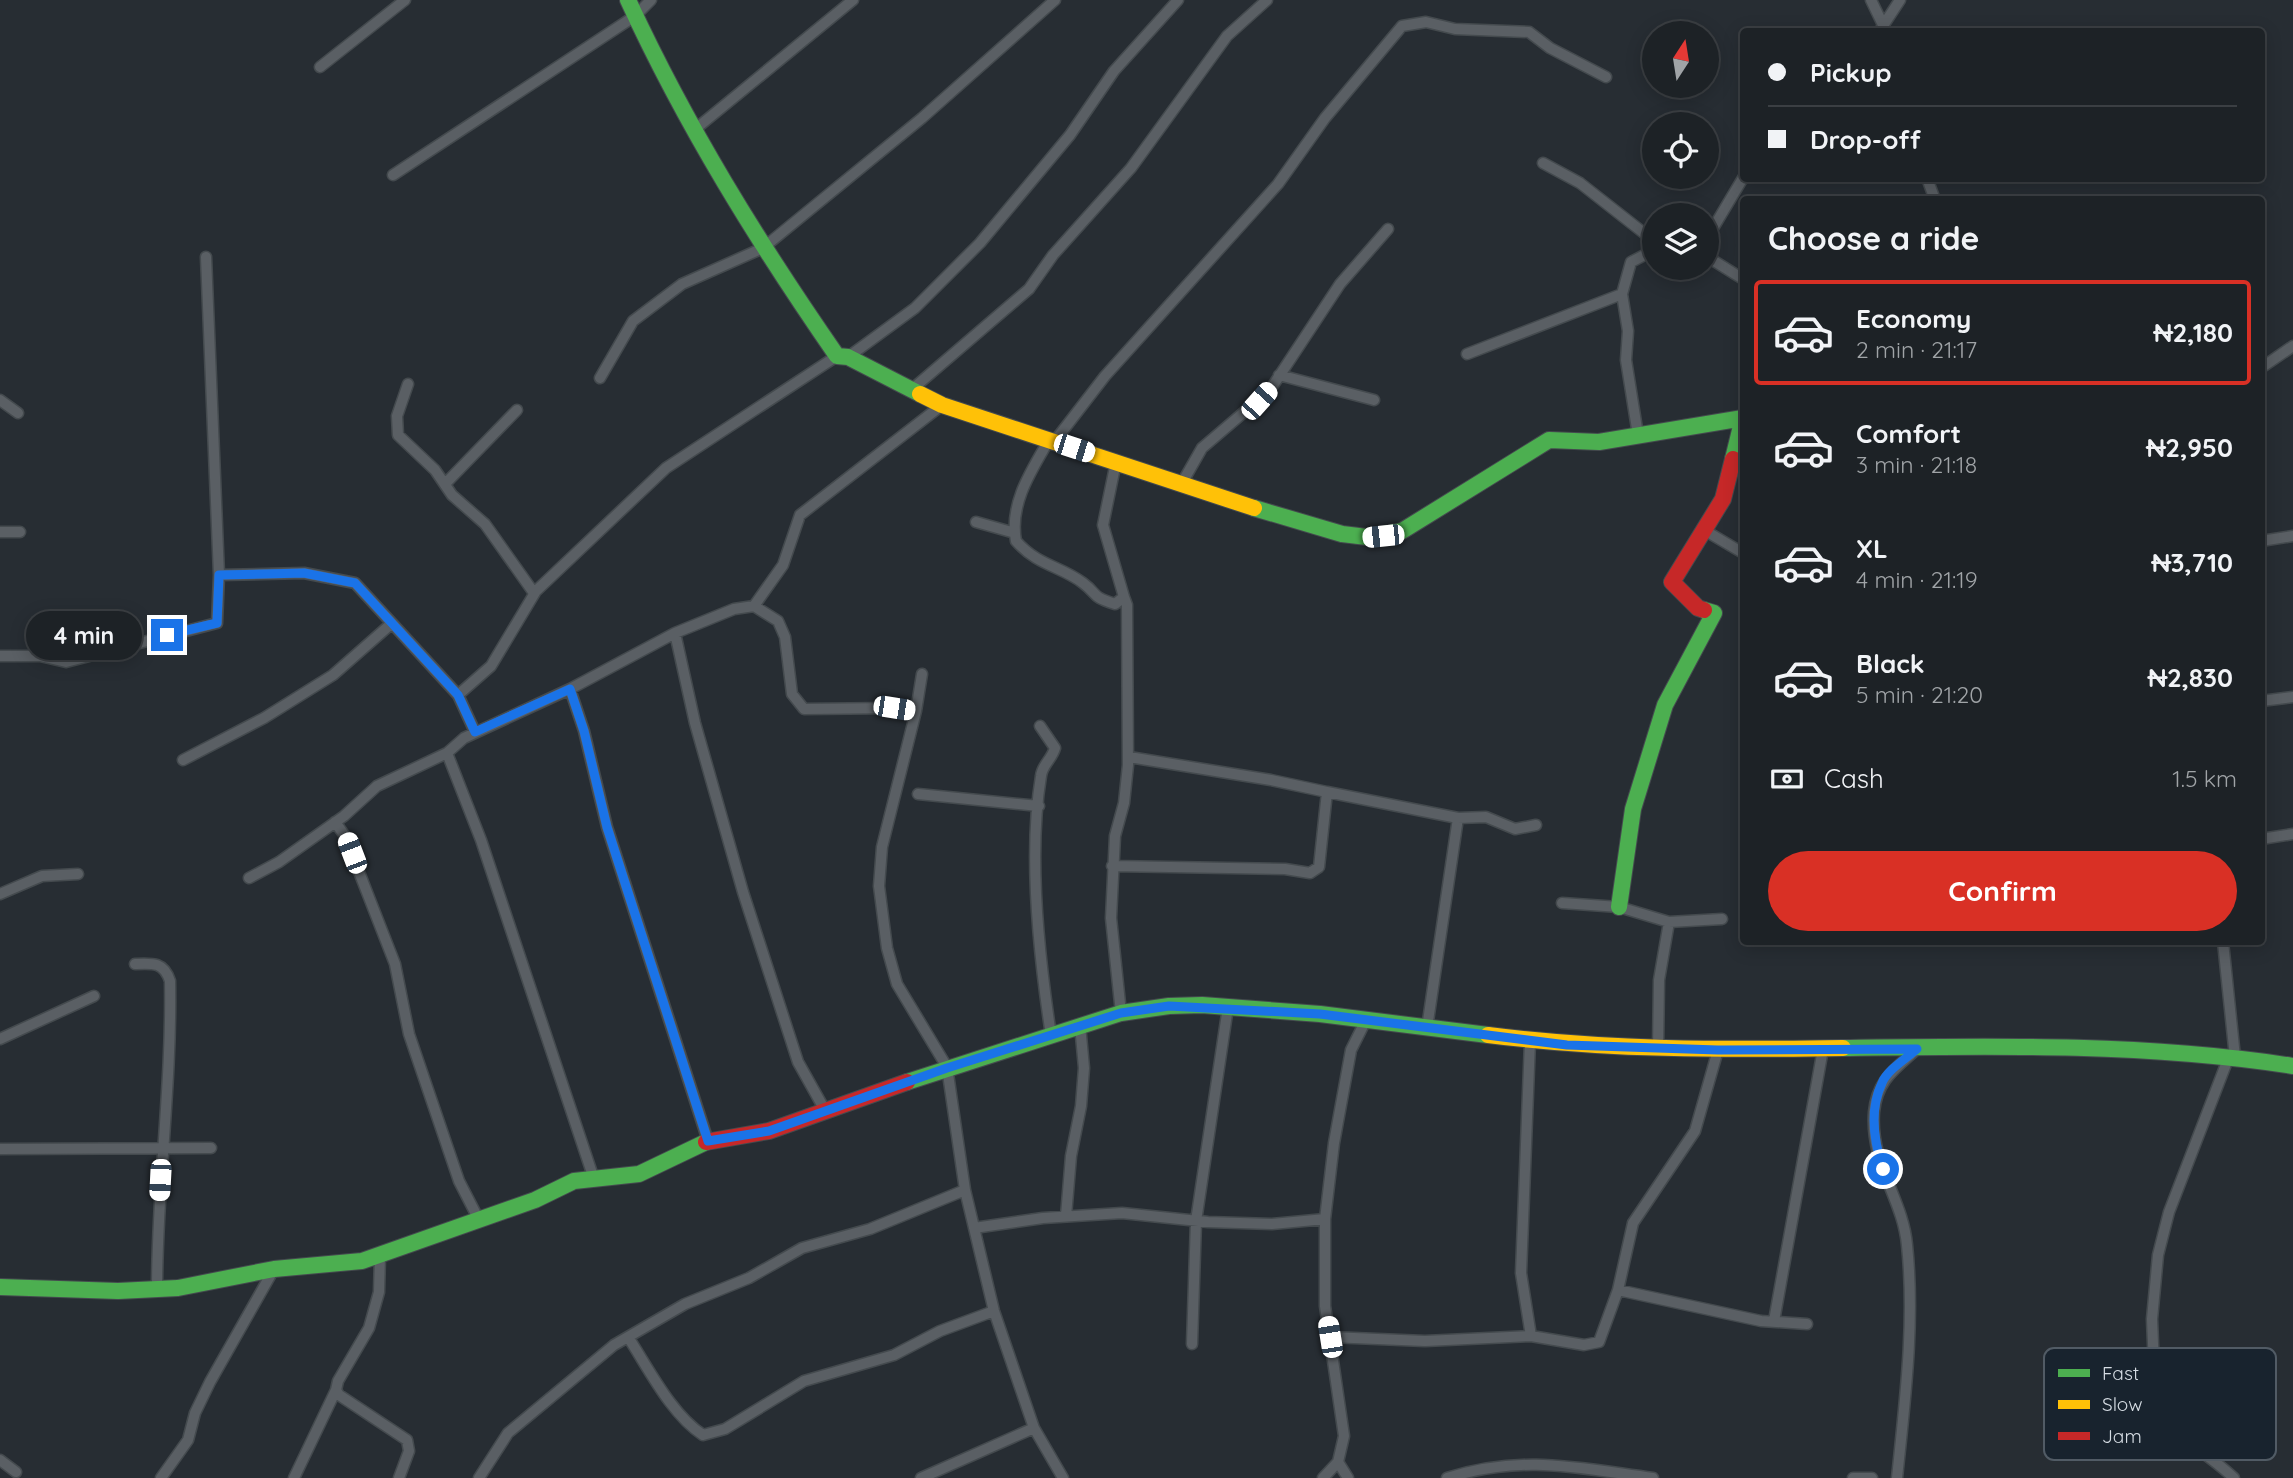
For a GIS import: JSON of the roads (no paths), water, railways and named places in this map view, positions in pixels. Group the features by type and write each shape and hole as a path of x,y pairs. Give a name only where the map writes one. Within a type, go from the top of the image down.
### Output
{"street":[{"path":"320,66 405,0"},
{"path":"628,0 693,131 763,248 842,357 942,405 1284,517 1367,537 1402,531 1549,440 1598,442 1740,418"},
{"path":"393,175 635,16 651,0"},
{"path":"693,131 853,0"},
{"path":"600,378 633,321 682,284 763,248 922,118 1055,0"},
{"path":"458,695 491,666 534,593 666,468 915,308 980,243 1070,135 1114,71 1178,0"},
{"path":"910,391 1029,289 1053,256 1131,168 1227,36 1267,0"},
{"path":"1871,0 1882,28"},
{"path":"1884,28 1900,0"},
{"path":"1124,597 1115,604 1095,598 1083,583 1050,567 1023,549 1016,541 1015,533 1023,486 1051,441 1120,359 1278,184 1325,118 1402,26 1426,22 1455,29 1529,32 1550,48 1606,76"},
{"path":"1543,163 1580,183 1642,232"},
{"path":"1719,218 1741,182"},
{"path":"1182,483 1202,448 1259,401 1340,284 1388,229"},
{"path":"1638,435 1626,360 1628,331 1622,294 1630,262 1642,256"},
{"path":"0,656 40,656 66,662 217,623 219,575 206,257"},
{"path":"1719,264 1740,277"},
{"path":"1467,354 1622,294"},
{"path":"2265,365 2293,345"},
{"path":"1279,375 1374,400"},
{"path":"408,384 397,416 398,435 429,464 452,495 485,524 534,593"},
{"path":"0,400 18,413"},
{"path":"754,606 783,565 800,514 942,405"},
{"path":"445,484 517,410"},
{"path":"1619,907 1633,809 1665,705 1714,613 1698,608 1672,582 1723,499 1740,430"},
{"path":"1116,462 1103,525 1130,626 1129,757 1124,803 1115,836 1112,866 1111,918 1121,1013"},
{"path":"976,522 1015,533"},
{"path":"1704,530 1740,550"},
{"path":"0,532 20,533"},
{"path":"2265,540 2293,536"},
{"path":"219,575 304,573 355,583 458,695 475,732"},
{"path":"248,878 279,862 335,822 377,786 447,753 475,732 570,689 675,633 734,609 754,606 778,621 785,637 793,694 804,709 894,708 916,712"},
{"path":"183,760 264,718 333,675 391,624"},
{"path":"675,633 695,723 743,892 798,1062 826,1112"},
{"path":"922,674 916,712 881,847 879,886 887,948 897,984 947,1068 965,1190 993,1311 1034,1428 1063,1478"},
{"path":"570,689 584,731 607,827 708,1141"},
{"path":"2265,700 2293,697"},
{"path":"1040,726 1055,748 1050,762 1041,774 1036,847 1038,955 1051,1035"},
{"path":"447,753 481,840 594,1179"},
{"path":"1129,757 1271,780 1458,818 1486,817 1515,829 1536,825"},
{"path":"1112,866 1284,869 1310,873 1319,867 1327,792"},
{"path":"918,794 1039,806"},
{"path":"1427,1028 1458,818"},
{"path":"335,822 345,836 395,964 413,1048 459,1181 479,1220"},
{"path":"2265,838 2293,834"},
{"path":"0,894 43,876 78,874"},
{"path":"1562,903 1619,907 1669,922 1722,919"},
{"path":"1658,1049 1659,980 1669,922"},
{"path":"2153,1348 2152,1319 2158,1255 2169,1212 2232,1058 2224,945"},
{"path":"135,964 159,964 166,970 170,981 169,1092 162,1150 157,1289"},
{"path":"0,1039 94,996"},
{"path":"0,1287 118,1292 178,1288 274,1269 362,1261 536,1200 574,1181 639,1174 708,1141 769,1131 947,1068 1121,1013 1169,1006 1228,1007 1366,1020 1530,1041 1658,1049 2031,1046 2232,1058 2293,1066"},
{"path":"1192,1344 1196,1221 1228,1007"},
{"path":"1323,1478 1338,1462 1344,1436 1325,1306 1325,1219 1348,1064 1366,1020"},
{"path":"1066,1216 1071,1156 1081,1106 1084,1068 1080,1026"},
{"path":"1530,1041 1521,1273 1531,1336"},
{"path":"1774,1321 1823,1049"},
{"path":"1897,1478 1911,1332 1907,1243 1874,1144 1874,1110 1882,1081 1917,1049"},
{"path":"1330,1337 1424,1341 1531,1336 1584,1345 1599,1342 1618,1290 1633,1223 1695,1131 1718,1050"},
{"path":"0,1149 211,1148"},
{"path":"479,1478 494,1451 525,1417 628,1337 685,1304 749,1278 802,1248 870,1229 965,1190"},
{"path":"974,1228 1066,1216 1122,1213 1196,1221 1272,1224 1325,1219"},
{"path":"294,1478 338,1381 369,1328 379,1292 380,1256"},
{"path":"161,1478 188,1440 195,1413 210,1382 274,1269"},
{"path":"1618,1290 1760,1321 1807,1324"},
{"path":"628,1337 664,1391 693,1428 703,1435 725,1429 804,1381 894,1355 940,1331 993,1311"},
{"path":"336,1390 407,1440 409,1451 399,1478"},
{"path":"920,1478 1034,1428"},
{"path":"2214,1460 2234,1478"},
{"path":"0,1461 16,1472"},
{"path":"1338,1462 1348,1478"},
{"path":"1447,1478 1515,1463 1556,1464 1653,1478"},
{"path":"1853,1478 1872,1478"}]}
